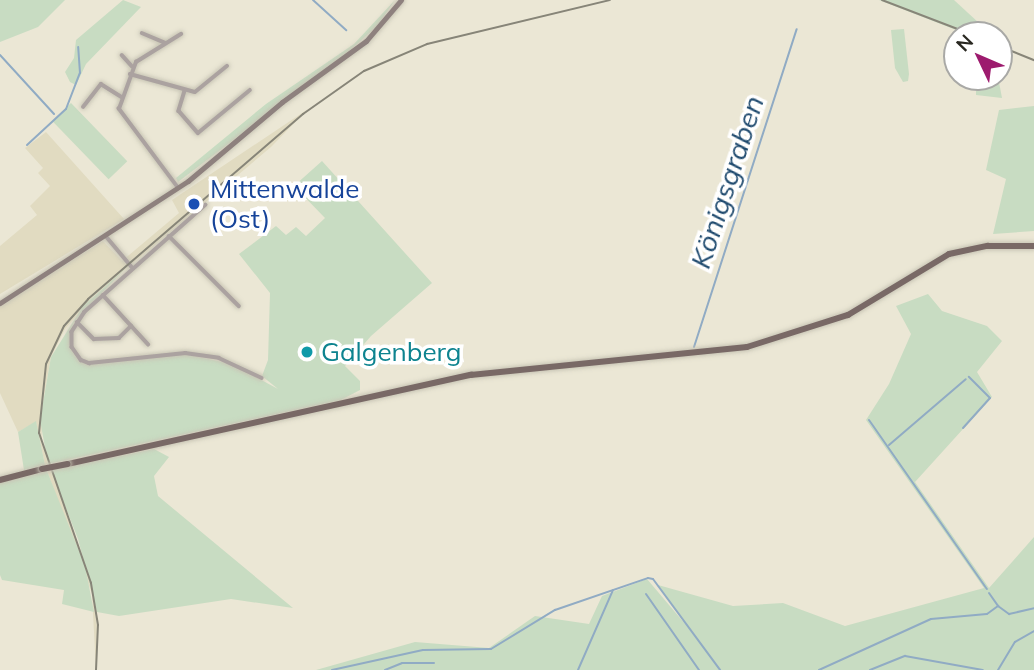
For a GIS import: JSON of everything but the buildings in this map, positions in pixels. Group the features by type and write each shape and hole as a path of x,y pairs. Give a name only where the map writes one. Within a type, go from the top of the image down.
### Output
{"main road":[{"path":"0,303 178,188 282,102 366,41 401,0"},
{"path":"0,480 426,384 540,367 731,351 809,330 869,303 936,260 981,247 1034,246"}],"street":[{"path":"142,33 165,43"},
{"path":"178,188 166,167 122,117 122,97 133,67 181,34"},
{"path":"122,55 133,67"},
{"path":"130,74 185,91 198,90 227,66"},
{"path":"83,107 101,84 122,97"},
{"path":"185,91 180,115 198,133 250,90"},
{"path":"206,205 103,295 77,322 71,343 84,362 185,353 219,358 262,378"},
{"path":"106,236 132,267"},
{"path":"169,236 239,306"},
{"path":"103,295 148,344"},
{"path":"77,322 94,339 119,338 131,326"}],"shaded area":[{"path":"308,109 271,147 93,297 65,329 51,357 41,412 42,442 89,575 92,594 45,465 36,422 18,432 0,393 0,305 103,241 122,261 179,213 172,200"},
{"path":"46,132 124,219 0,294 0,246 37,215 30,206 50,186 38,173 43,168 25,148"},
{"path":"92,594 98,632 96,670"}],"green space":[{"path":"0,0 65,0 38,27 0,42"},
{"path":"123,0 141,7 86,64 76,85 70,82 65,72 74,58 76,40"},
{"path":"395,0 378,25 345,55 178,182 176,178 266,104 354,44"},
{"path":"879,0 954,0 977,21 943,21 943,25"},
{"path":"904,29 909,74 908,81 903,82 895,68 891,30"},
{"path":"976,91 1001,91 1002,98 976,95"},
{"path":"71,103 127,161 109,179 52,121"},
{"path":"1034,106 1034,231 993,234 1006,179 986,170 999,110"},
{"path":"322,161 432,283 371,336 345,366 360,381 360,390 341,400 48,464 40,420 51,357 83,306 126,268 74,322 69,346 82,363 184,354 232,364 278,389 262,376 268,360 270,293 239,254 276,226 286,235 296,227 306,236 325,218 294,186"},
{"path":"928,294 942,311 987,326 1002,341 977,372 992,397 915,482 989,588 1034,537 1034,670 316,670 415,642 489,648 535,616 589,624 602,596 647,579 686,625 658,585 733,606 783,603 845,626 984,588 866,420 889,384 911,334 896,306"},
{"path":"36,421 45,465 24,470 18,432"},
{"path":"154,449 169,457 154,476 158,496 293,608 231,599 119,616 97,612 78,539 51,470"},
{"path":"47,471 85,566 94,612 62,604 64,590 2,580 0,575 0,483"}],"waterway":[{"path":"313,0 346,30"},
{"name":"Königsgraben","path":"694,347 797,29"},
{"path":"27,145 66,109 80,73 78,47"},
{"path":"0,55 54,114"},
{"path":"963,428 990,398 969,377"},
{"path":"889,445 966,379"},
{"path":"869,420 987,589"},
{"path":"332,670 423,650 491,649 555,610 648,578 653,579 720,670"},
{"path":"578,670 613,590"},
{"path":"989,593 998,606"},
{"path":"646,594 699,670"},
{"path":"819,670 931,619 987,614 998,606 1009,614 1034,608"},
{"path":"998,670 1015,642 1034,631"},
{"path":"870,670 905,656 983,670"},
{"path":"385,670 402,663 434,663"}],"railway":[{"path":"96,670 98,625 91,583 39,433 46,364 64,326 88,299 303,114 364,71 427,44 610,0"},
{"path":"882,0 943,23"},
{"path":"1013,52 1034,60"}],"place":[{"name":"Mittenwalde (Ost)","path":"194,204"},
{"name":"Galgenberg","path":"307,352"}]}
